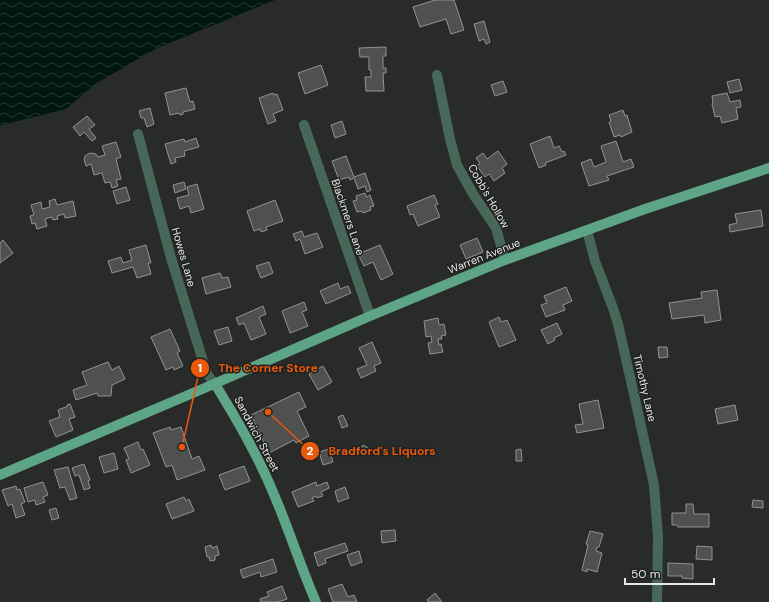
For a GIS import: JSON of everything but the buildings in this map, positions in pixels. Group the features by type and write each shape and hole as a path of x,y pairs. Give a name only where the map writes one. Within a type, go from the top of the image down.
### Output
{"main road":[{"name":"Warren Avenue","path":"215,384 370,316 505,260 706,188 769,168"},
{"path":"0,475 215,384"},
{"name":"Sandwich Street","path":"215,384 245,435 266,476 316,602"}],"street":[{"name":"Cobb's Hollow","path":"437,75 457,165 473,194 496,228 505,260"},
{"name":"Blackmers Lane","path":"304,125 370,316"},
{"name":"Howes Lane","path":"138,134 171,258 207,374 215,384"},
{"name":"Timothy Lane","path":"587,230 595,262 618,324 638,411 656,501 658,556 657,602"}],"water":[{"path":"0,0 275,0 157,48 95,84 66,109 0,126"}],"place":[{"name":"Bradford's Liquors","path":"268,412"},
{"name":"The Corner Store","path":"182,447"}]}
